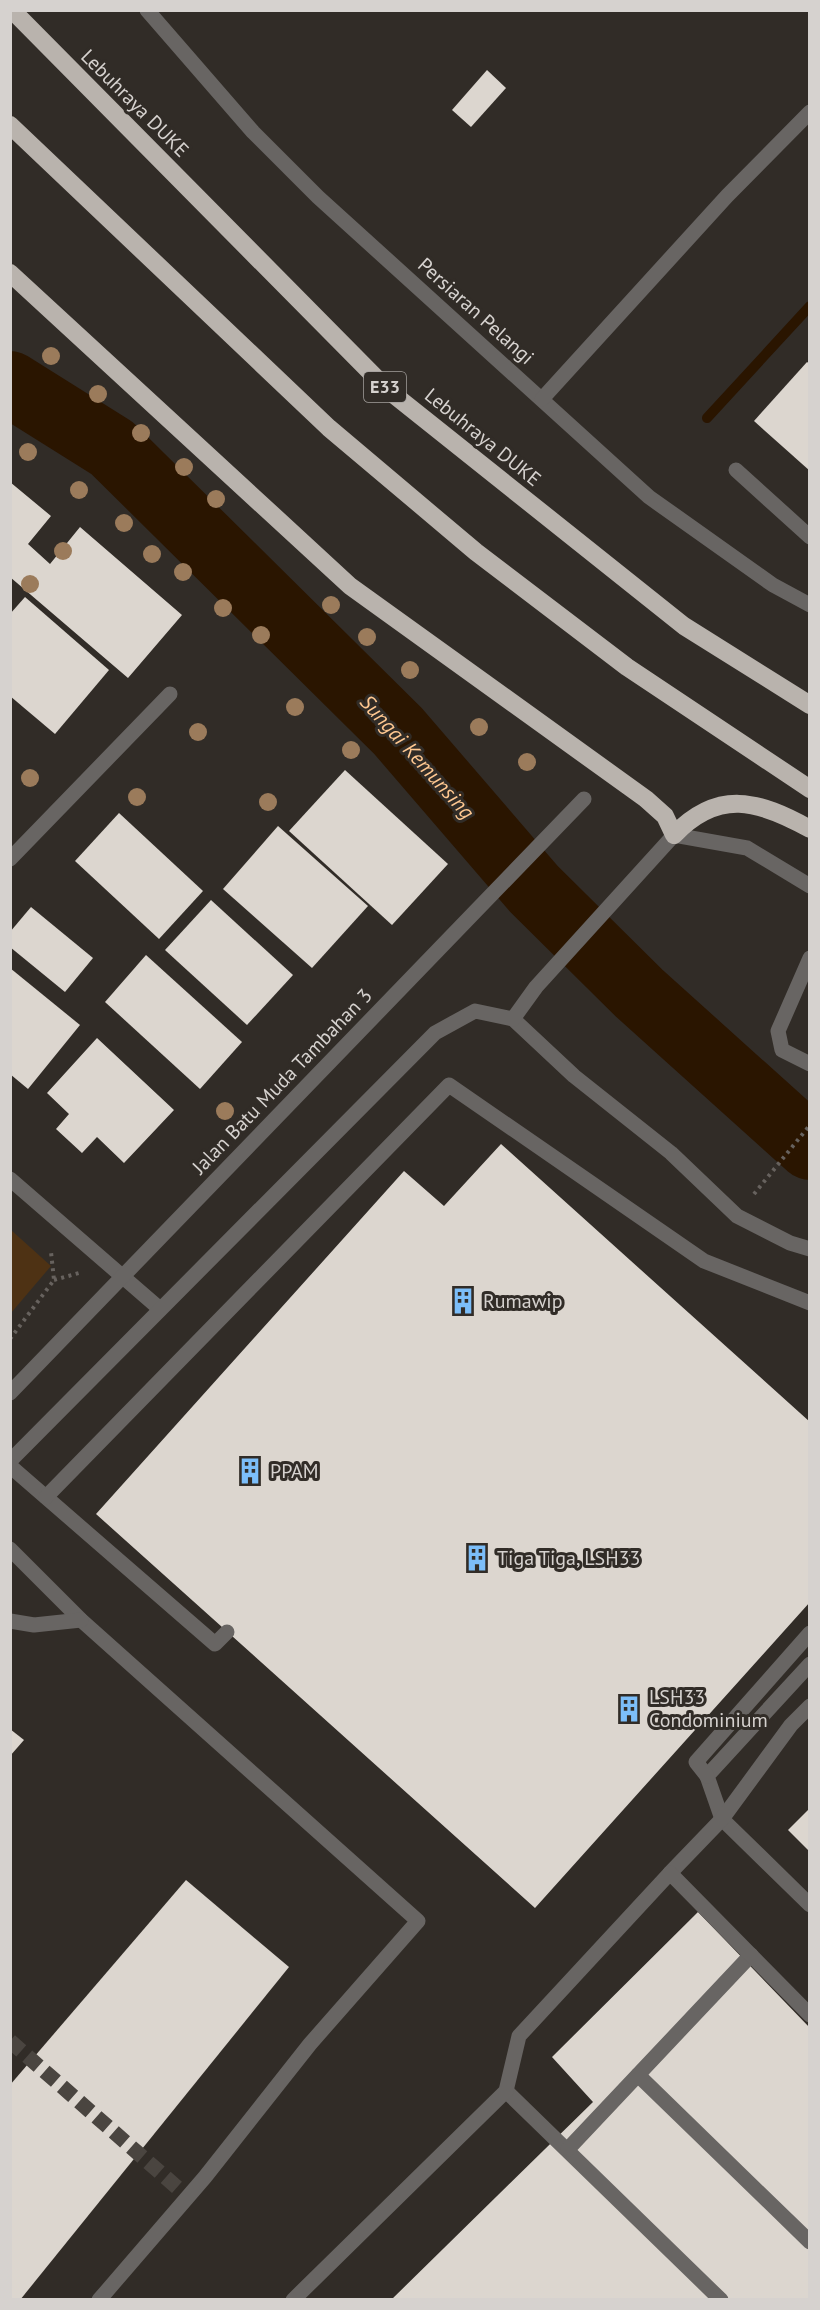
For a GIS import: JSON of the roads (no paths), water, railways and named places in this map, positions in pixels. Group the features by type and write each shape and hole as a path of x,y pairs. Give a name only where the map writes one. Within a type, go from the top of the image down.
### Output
{"highway":[{"name":"Lebuhraya DUKE","path":"12,10 388,390 684,626 810,705"},
{"path":"10,125 329,428 476,552 627,667 810,789"},
{"path":"10,273 350,586 646,799 665,816 674,835 691,818 713,806 735,803 759,806 810,829"}],"street":[{"name":"Persiaran Pelangi","path":"147,10 261,140 318,197 650,496 773,585 810,605"},
{"path":"542,399 727,196 810,112"},
{"path":"736,470 810,537"},
{"path":"10,859 170,694"},
{"name":"Jalan Batu Muda Tambahan 3","path":"10,1393 584,799"},
{"path":"513,1019 536,987 674,835 747,848 810,886"},
{"path":"810,958 778,1031 782,1050 810,1064"},
{"path":"10,1461 435,1033 475,1011 513,1019 574,1076 671,1153 737,1216 810,1250"},
{"path":"46,1497 449,1085 704,1261 810,1304"},
{"path":"10,1179 160,1309"},
{"path":"10,1466 215,1644 227,1632"},
{"path":"10,1549 81,1620 418,1921 310,2044 205,2177 99,2300"},
{"path":"10,1622 34,1625 81,1620"},
{"path":"810,1633 696,1762 707,1776 722,1819 810,1905"},
{"path":"707,1776 810,1664"},
{"path":"293,2300 506,2091 519,2036 722,1819 791,1725 810,1706"},
{"path":"670,1873 810,2014"},
{"path":"568,2149 751,1955"},
{"path":"638,2074 810,2242"},
{"path":"506,2091 721,2300"}],"waterway":[{"path":"707,418 810,306"},
{"name":"Sungai Kemunsing","path":"10,384 112,448 398,731 534,889 639,993 810,1147"}],"tunnel":[{"path":"10,2041 188,2197"}],"place":[{"name":"Rumawip","path":"463,1301"},
{"name":"PPAM","path":"250,1471"},
{"name":"Tiga Tiga, LSH33","path":"477,1558"},
{"name":"LSH33 Condominium","path":"629,1709"}]}
